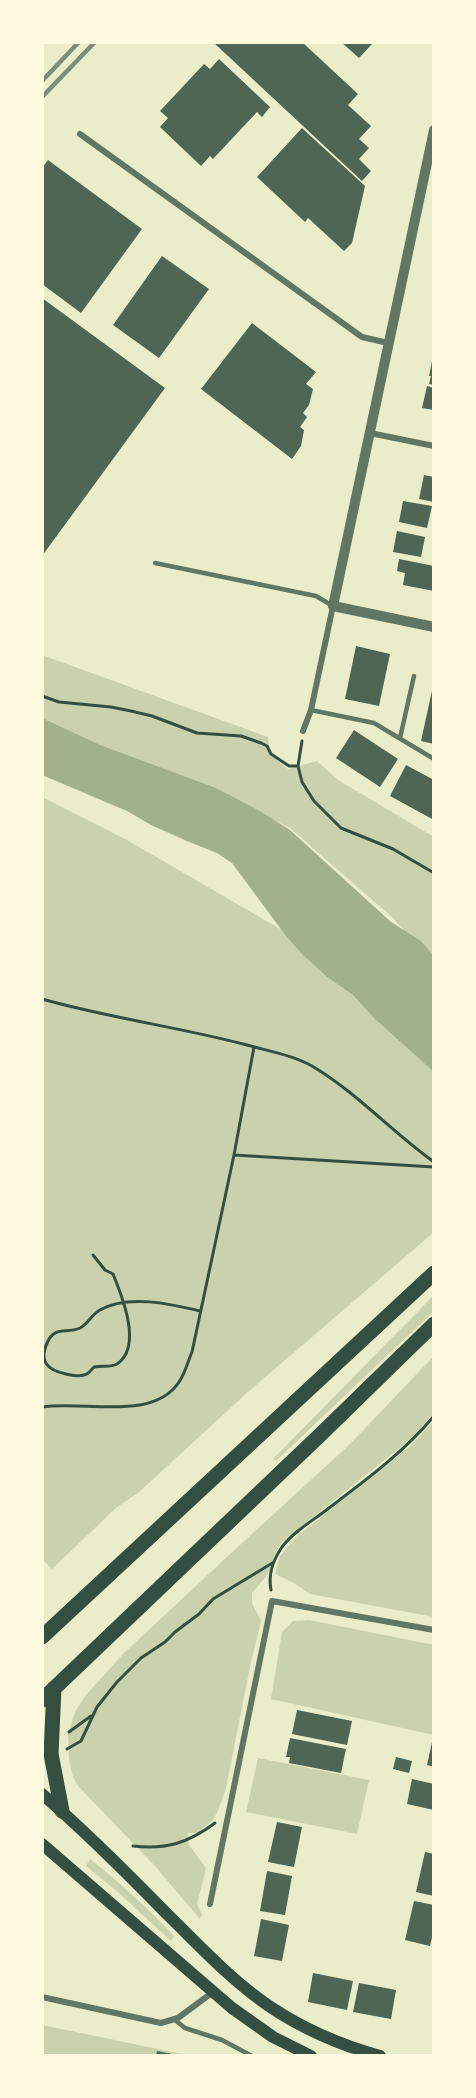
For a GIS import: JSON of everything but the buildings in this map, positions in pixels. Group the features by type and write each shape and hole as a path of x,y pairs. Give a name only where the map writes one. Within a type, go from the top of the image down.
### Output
{"main road":[{"path":"42,1637 434,1273"},
{"path":"42,1700 320,1436 434,1324"},
{"path":"54,1688 51,1754 62,1811"},
{"path":"42,1794 101,1846 222,1968 249,1992 315,2033 380,2056"},
{"path":"42,1844 213,1992 262,2030 310,2056"}],"street":[{"path":"303,731 311,710 388,343 431,160 434,130"},
{"path":"80,134 362,337 388,343"},
{"path":"370,433 434,446"},
{"path":"333,606 434,627"},
{"path":"210,1904 272,1601 434,1630"},
{"path":"42,1997 156,2023 175,2020 213,1992"}],"lane":[{"path":"155,562 316,596 333,606"},
{"path":"400,738 414,676"},
{"path":"311,710 374,723 434,759"},
{"path":"175,2020 185,2028 222,2040 252,2056"}],"path":[{"path":"42,696 59,702 111,707 152,716 197,733 241,736 261,742 267,746 271,754 289,766 298,766"},
{"path":"303,731 298,766 302,782 314,801 341,828 393,849 434,873"},
{"path":"42,999 298,1059 340,1086 411,1146 434,1162"},
{"path":"42,1407 71,1404 112,1407 140,1405 165,1398 180,1382 192,1352 234,1155 254,1047"},
{"path":"234,1155 434,1167"},
{"path":"93,1255 105,1270 113,1274 123,1303 128,1319 130,1341 116,1365 94,1367 89,1373 80,1376 50,1369 46,1363 46,1346 51,1336 56,1331 80,1329 97,1311 123,1303 162,1303 200,1311"},
{"path":"42,1342 46,1346"},
{"path":"272,1601 269,1580 274,1562 294,1534 399,1453 420,1434 434,1416"},
{"path":"65,1734 78,1727 93,1713 117,1682 141,1658 200,1614 213,1599 274,1562"},
{"path":"64,1749 76,1746 86,1735 93,1713"},
{"path":"133,1846 159,1847 182,1843 202,1832 229,1808"}],"shaded area":[{"path":"42,655 268,737 270,755 288,769 317,761 338,780 434,837 434,965 393,918 290,828 198,783 42,727"},
{"path":"42,718 100,745 216,788 258,810 290,830 391,922 421,941 434,956 434,1072 374,1018 353,995 326,976 302,954 232,863 217,853 151,825 127,811 42,775"},
{"path":"42,797 127,840 294,937 434,1054 434,1232 248,1392 138,1493 117,1507 52,1569 42,1559"},
{"path":"434,1295 434,1311 276,1461 273,1459"},
{"path":"434,1356 434,1413 412,1438 282,1542 268,1574 252,1593 252,1603 261,1621 226,1788 213,1820 197,1833 188,1833 189,1845 206,1868 197,1905 202,1914 200,1919 154,1865 78,1786 73,1777 69,1759 68,1734 75,1712 86,1695 123,1654 349,1445"},
{"path":"434,1421 434,1617 310,1594 275,1574 280,1556 296,1537 408,1448"},
{"path":"309,1620 434,1645 434,1735 271,1699 282,1632 293,1621"},
{"path":"258,1758 369,1780 357,1834 246,1812"},
{"path":"90,1859 134,1896 174,1936 171,1941 86,1866"},
{"path":"42,2025 192,2056 42,2056"}],"railway":[{"path":"42,81 79,42"},
{"path":"42,97 95,42"}]}
